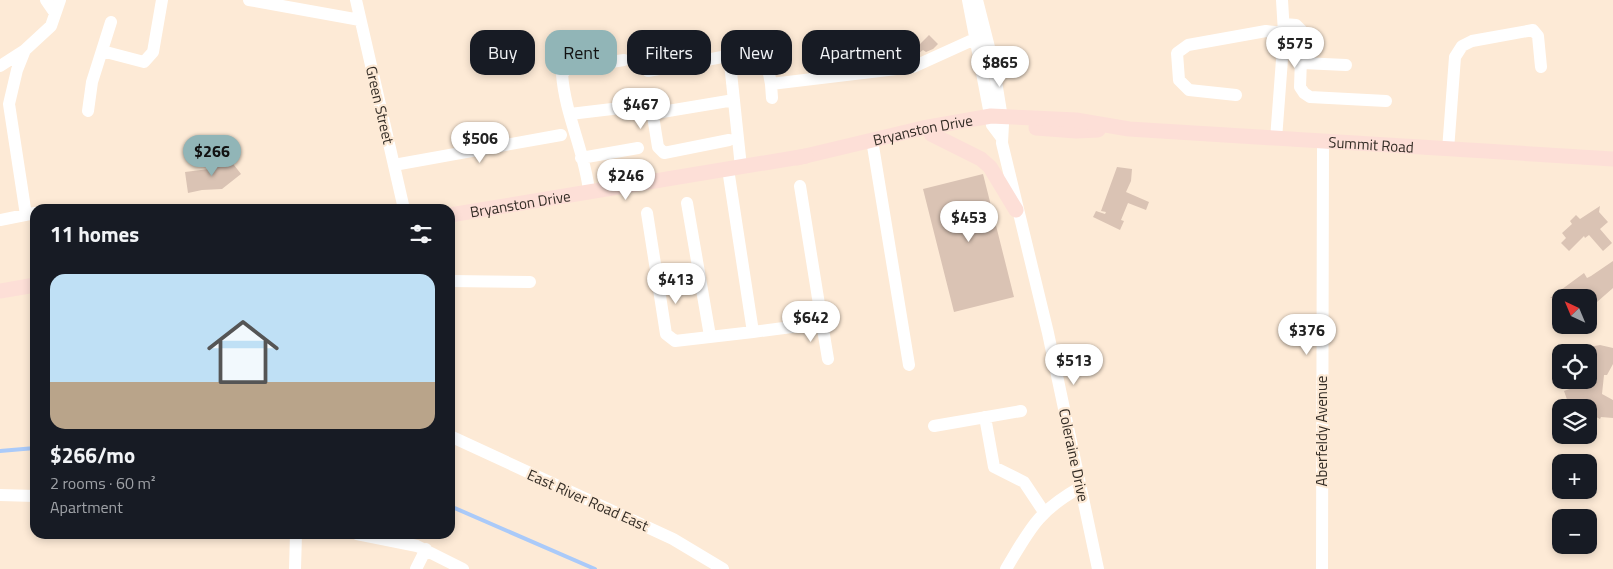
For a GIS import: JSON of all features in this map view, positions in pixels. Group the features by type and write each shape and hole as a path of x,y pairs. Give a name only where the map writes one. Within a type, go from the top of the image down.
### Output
{"main road":[{"name":"Summit Road","path":"997,124 1076,120 1129,129 1613,159"},
{"name":"Bryanston Drive","path":"455,214 997,124"},
{"name":"Bryanston Drive","path":"797,158 923,128 997,124"},
{"path":"931,134 981,159 990,166 1016,210"},
{"path":"0,291 30,286"}],"street":[{"path":"46,0 54,13"},
{"path":"0,66 25,50 51,26 60,0"},
{"path":"102,51 144,62 153,52 162,0"},
{"path":"249,0 360,20"},
{"name":"Green Street","path":"356,0 403,204"},
{"name":"Coleraine Drive","path":"969,0 992,64 997,124 1016,210 1048,333 1098,569"},
{"name":"Coleraine Drive","path":"977,0 978,29"},
{"path":"1276,139 1284,29 1282,0"},
{"path":"88,111 92,82 111,22"},
{"path":"1236,95 1189,90 1179,80 1177,53 1188,45 1284,29 1296,25 1302,31 1300,87 1304,93 1310,97 1386,101"},
{"path":"771,84 913,67 978,29"},
{"path":"1448,150 1455,58 1462,46 1472,41 1533,30 1538,36 1541,68"},
{"path":"0,220 30,214 8,110 12,88 25,50"},
{"path":"711,58 722,56 727,58 730,63 734,100 735,168 753,332"},
{"path":"589,191 586,168 581,158 562,78 564,71 624,60"},
{"path":"1302,63 1346,65"},
{"path":"769,75 772,98"},
{"path":"729,140 664,153 658,147 654,116 656,113 734,100"},
{"path":"570,114 630,107"},
{"path":"394,165 561,135"},
{"name":"Aberfeldy Avenue","path":"1322,569 1323,142"},
{"path":"872,146 909,365"},
{"path":"581,158 638,148"},
{"path":"800,186 828,359"},
{"path":"687,203 710,336"},
{"path":"647,213 666,334 675,341 822,323"},
{"path":"455,281 530,282"},
{"path":"934,426 1021,411"},
{"path":"985,417 994,467 1024,482 1044,512"},
{"name":"East River Road East","path":"455,438 673,539 723,569"},
{"path":"1006,569 1035,522 1044,512 1052,504 1080,488"},
{"path":"0,495 30,496"},
{"path":"295,569 296,539"},
{"path":"382,539 426,548 463,569"},
{"path":"416,569 426,548"}],"building":[{"path":"929,35 938,44 933,49 920,52 920,44"},
{"path":"227,156 241,174 222,189 188,193 185,172 209,169"},
{"path":"1117,167 1132,169 1131,181 1126,192 1149,202 1146,210 1128,203 1121,220 1124,221 1120,230 1093,217 1096,211 1105,214 1106,212 1101,211"},
{"path":"983,174 1014,297 954,312 923,189"},
{"path":"1600,206 1599,212 1608,222 1600,229 1612,243 1603,251 1589,235 1585,238 1584,236 1569,251 1561,243 1566,238 1562,233 1572,224 1570,221 1576,215 1580,219"},
{"path":"1613,261 1613,288 1598,301 1598,289 1562,289 1584,273 1587,278"},
{"path":"1597,346 1613,348 1613,364 1607,375 1604,375 1602,394 1613,400 1613,418 1601,417 1600,419 1597,417 1597,399 1567,399 1564,391 1569,389 1597,389"}],"waterway":[{"path":"0,451 30,448"},
{"path":"455,508 595,569"}]}
